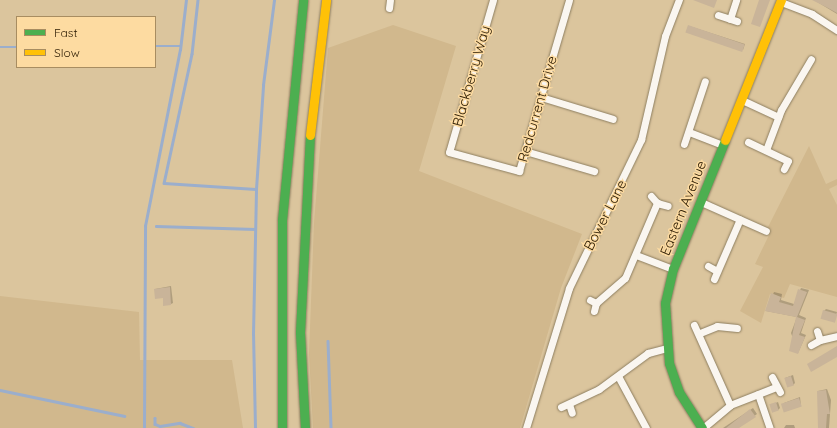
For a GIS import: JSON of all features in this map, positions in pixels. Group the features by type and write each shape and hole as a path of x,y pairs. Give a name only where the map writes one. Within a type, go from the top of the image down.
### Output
{"main road":[{"path":"282,428 282,220 303,0"},
{"path":"305,428 300,332 310,127 326,0"},
{"name":"Eastern Avenue","path":"702,428 679,392 667,348 665,303 673,269 781,1"}],"street":[{"path":"389,8 390,0"},
{"name":"Blackberry Way","path":"449,152 493,0"},
{"name":"Redcurrent Drive","path":"449,152 519,171 569,0"},
{"name":"Bower Lane","path":"526,428 569,288 641,140 665,36 678,0"},
{"path":"718,15 733,20 736,0"},
{"path":"781,1 812,14 837,30"},
{"path":"766,150 778,117 811,59"},
{"path":"684,144 705,82"},
{"path":"541,97 613,120"},
{"path":"742,100 778,117"},
{"path":"689,132 723,145"},
{"path":"748,142 788,160 784,169"},
{"path":"525,151 594,171"},
{"path":"652,196 657,203 668,206"},
{"path":"701,202 766,231"},
{"path":"594,311 593,301 625,278 657,203"},
{"path":"714,279 740,219"},
{"path":"636,254 673,269"},
{"path":"708,266 717,271"},
{"path":"694,325 700,333 730,405"},
{"path":"700,333 737,328"},
{"path":"817,331 820,340"},
{"path":"811,345 820,340 837,336"},
{"path":"561,407 618,376 648,353 667,348"},
{"path":"618,376 646,428"},
{"path":"702,428 730,405 758,394 778,389 772,377"},
{"path":"758,394 770,428"},
{"path":"569,404 572,413"}],"shaded area":[{"path":"393,25 456,46 419,171 582,234 561,288 520,428 313,428 309,354 314,223 328,48"},
{"path":"809,146 826,184 837,179 837,185 829,189 837,205 837,297 790,284 784,298 770,294 761,323 740,311 763,267 755,264 769,235 766,231"},
{"path":"0,296 139,312 140,360 232,360 243,428 0,428"}],"building":[{"path":"693,0 717,0 714,8"},
{"path":"759,0 770,0 760,27 751,24"},
{"path":"812,0 837,0 837,13 828,8"},
{"path":"688,25 745,45 742,52 685,33"},
{"path":"170,287 171,305 163,306 163,298 155,299 154,289"},
{"path":"798,289 807,292 797,317 805,320 799,335 805,337 798,354 789,351 796,317 765,311 771,293 781,297 779,302 793,306"},
{"path":"823,310 837,314 835,323 821,319"},
{"path":"837,346 837,357 811,372 807,364"},
{"path":"791,376 794,386 787,388 784,378"},
{"path":"826,390 830,414 827,414 826,428 818,428 817,391"},
{"path":"799,398 802,407 784,412 781,404"},
{"path":"776,402 779,411 772,413 769,404"},
{"path":"750,409 756,417 739,428 726,428"}],"waterway":[{"path":"144,428 145,226 180,50 186,0"},
{"path":"198,0 192,54 164,183 256,189"},
{"path":"255,428 253,334 256,189 263,85 274,0"},
{"path":"156,46 180,46"},
{"path":"0,47 16,47"},
{"path":"156,226 255,229"},
{"path":"328,341 331,428"},
{"path":"0,390 124,416"},
{"path":"155,418 155,424 160,426 180,423 193,428"}],"traffic: fast":[{"path":"282,428 282,220 303,0"},
{"path":"305,428 300,332 310,135"},
{"path":"702,428 679,392 669,363 665,303 673,269 725,140"}],"traffic: slow":[{"path":"310,135 326,0"},
{"path":"725,140 781,0"}]}
